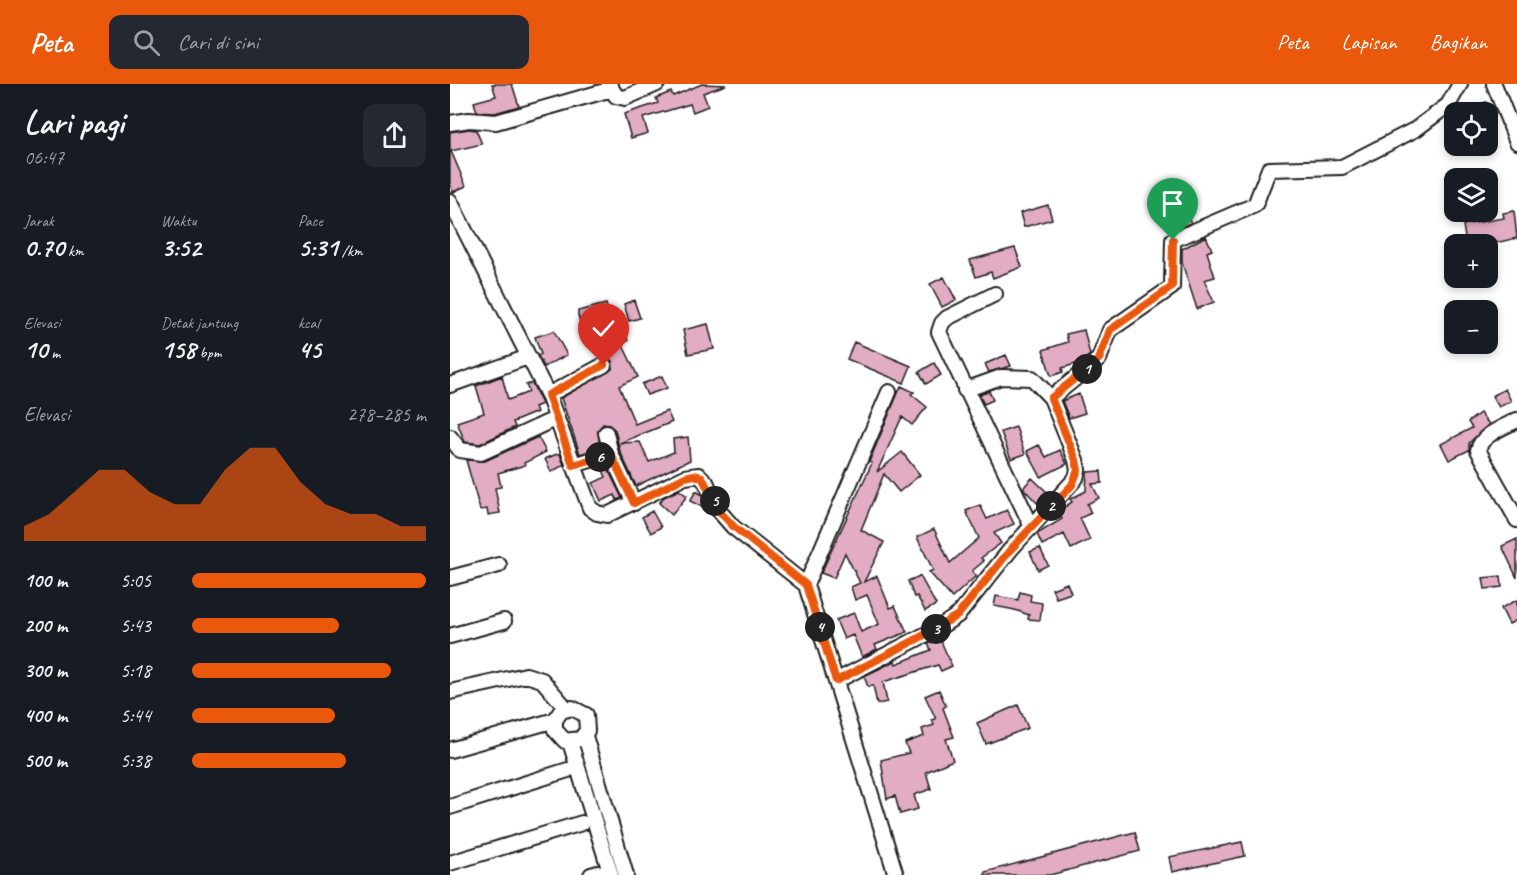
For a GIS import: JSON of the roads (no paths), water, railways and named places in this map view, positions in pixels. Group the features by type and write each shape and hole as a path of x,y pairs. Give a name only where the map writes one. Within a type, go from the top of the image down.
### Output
{"street":[{"path":"450,123 469,120 496,122 610,87 616,96 625,98 657,84"},
{"path":"1051,398 1099,359 1110,330 1172,287 1173,240 1255,205 1269,169 1342,167 1416,129 1448,105 1460,84"},
{"path":"1494,84 1517,142"},
{"path":"450,201 548,395 573,465 593,511 607,515 685,477 699,475 706,482 719,511 734,527 806,585 896,875"},
{"path":"995,294 947,318 939,328 940,339 1032,527"},
{"path":"450,385 528,357"},
{"path":"548,395 604,365"},
{"path":"836,681 951,621 1032,527 1072,485 1078,470 1051,398 1032,378 1001,377 965,390"},
{"path":"806,585 889,392"},
{"path":"450,437 460,450 481,453 557,418"},
{"path":"1517,420 1489,435 1478,450 1517,520"},
{"path":"606,433 611,454 634,503"},
{"path":"573,465 611,454"},
{"path":"450,578 499,565"},
{"path":"450,636 504,621"},
{"path":"450,692 526,675 542,680 566,708"},
{"path":"450,750 555,720 566,708 577,708 586,715 589,726 585,736 626,875"},
{"path":"555,720 557,735 570,742 600,874"},
{"path":"570,742 585,736"},
{"path":"450,807 568,770"},
{"path":"450,863 582,823"}]}
